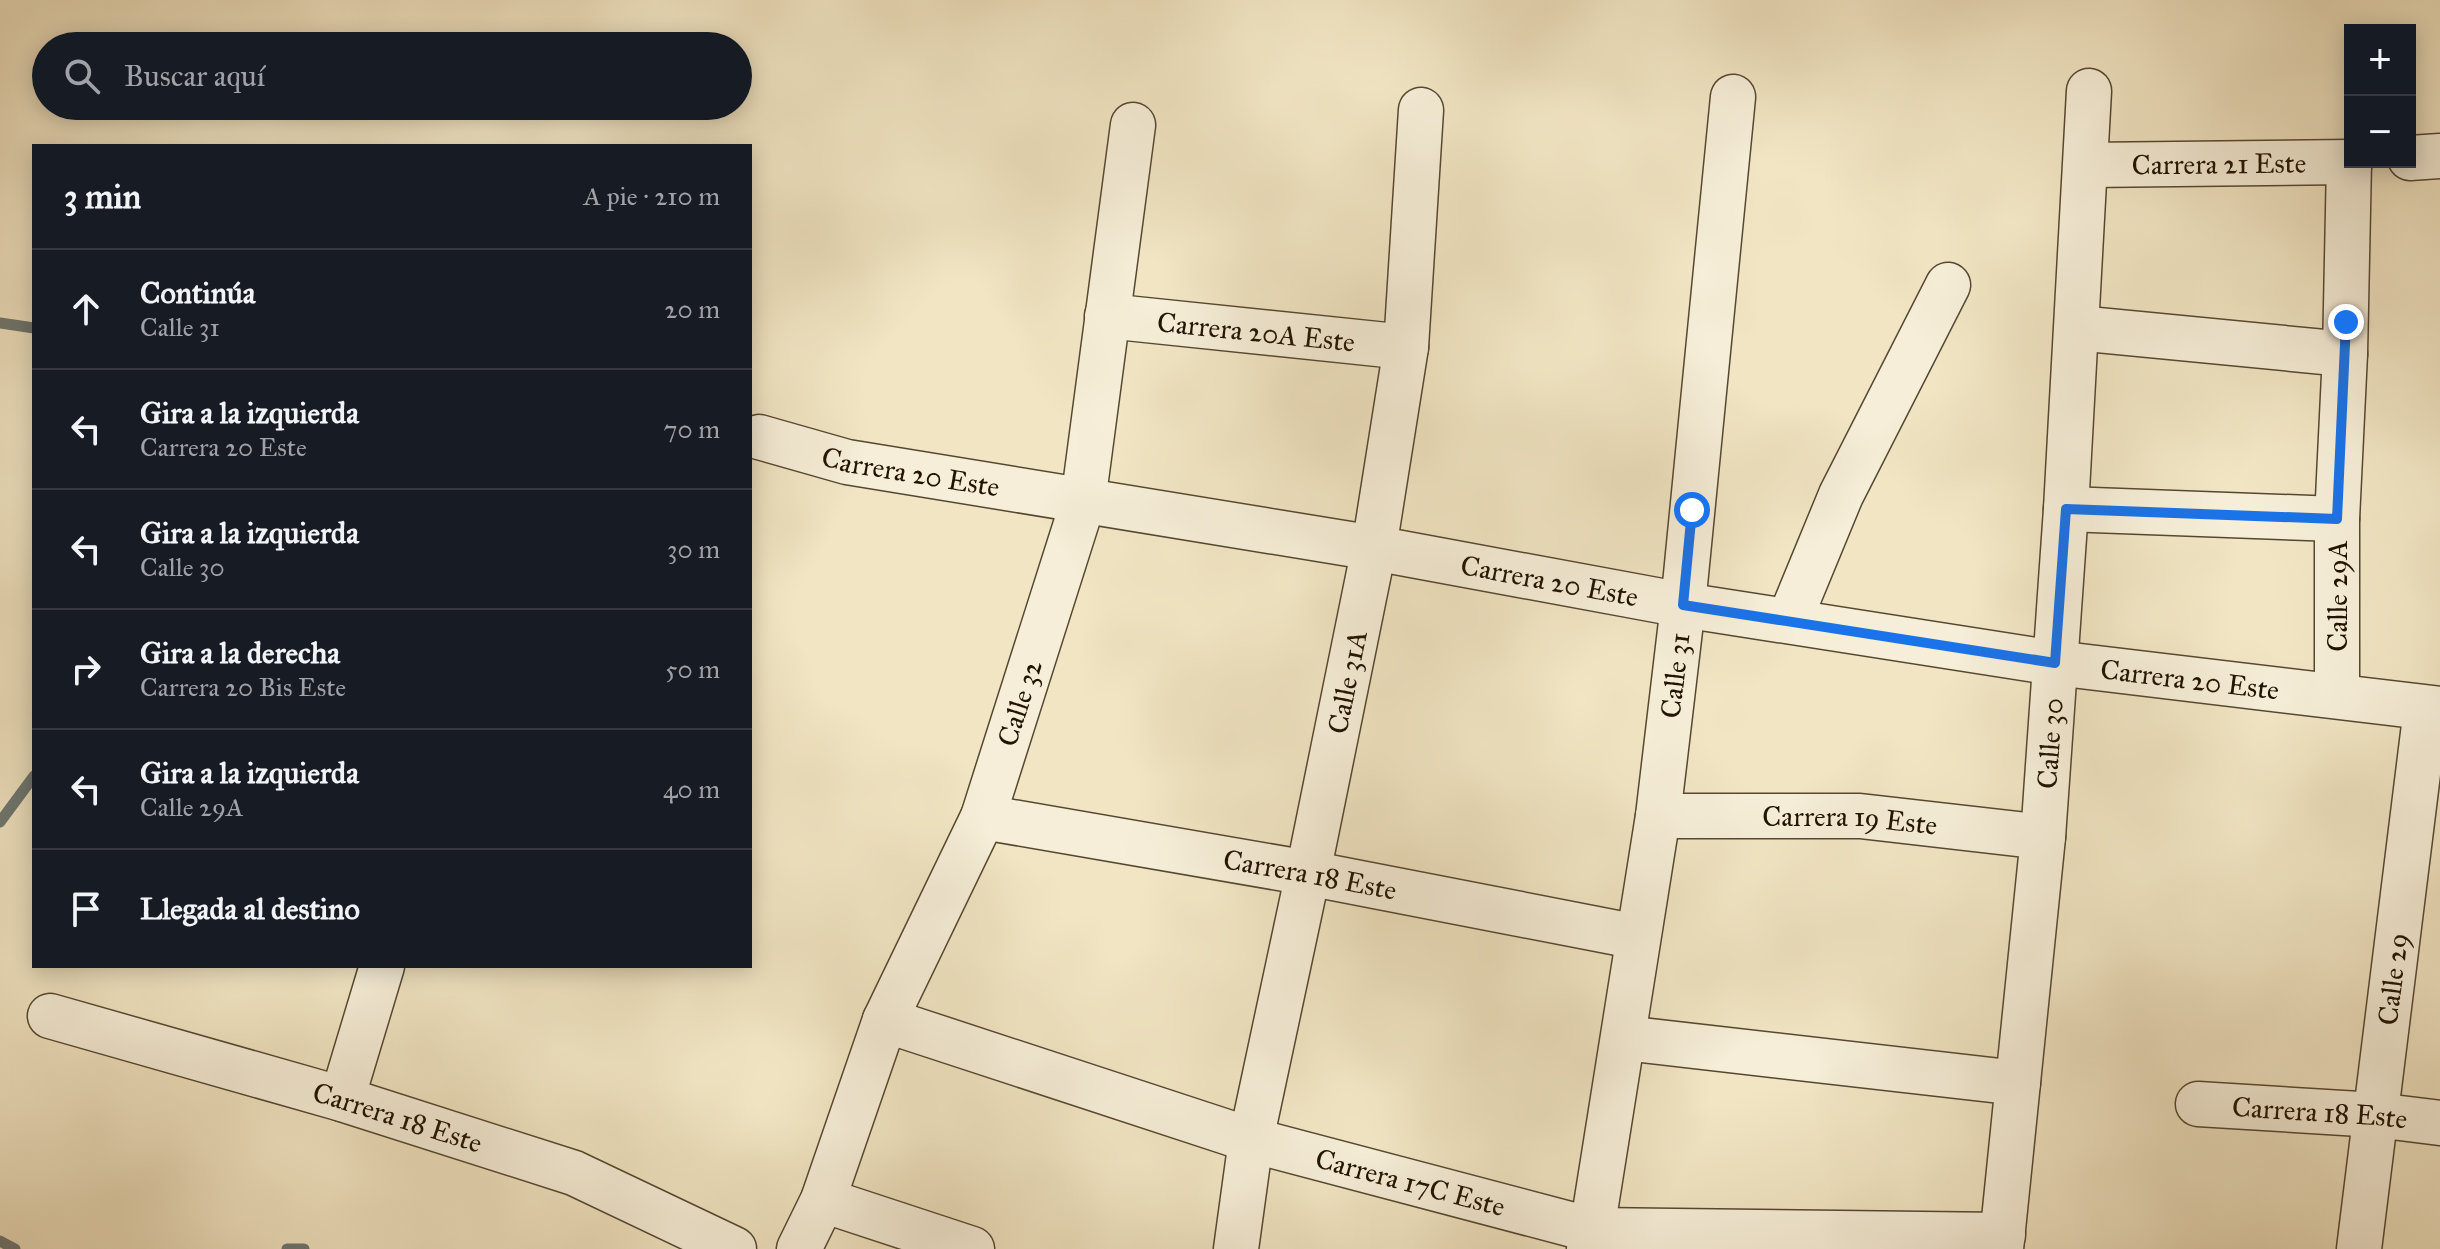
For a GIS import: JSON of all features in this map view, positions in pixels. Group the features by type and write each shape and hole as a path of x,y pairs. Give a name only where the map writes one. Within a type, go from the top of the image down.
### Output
{"street":[{"name":"Calle 30","path":"2002,1242 2043,837 2066,509 2089,91"},
{"name":"Calle 31","path":"1591,1239 1658,816 1683,605 1733,97"},
{"name":"Calle 31A","path":"1236,1249 1251,1140 1374,548 1406,347 1421,110"},
{"name":"Calle 32","path":"799,1249 823,1200 885,1020 983,817 1083,502 1133,125"},
{"path":"2416,158 2440,156"},
{"name":"Carrera 21 Este","path":"2087,165 2344,162"},
{"name":"Calle 29A","path":"2337,695 2337,519 2350,168"},
{"path":"1789,621 1841,495 1948,285"},
{"name":"Carrera 20A Este","path":"1107,316 1406,347"},
{"path":"2077,328 2345,354"},
{"name":"Carrera 20 Este","path":"759,437 847,462 1374,548 1683,605 2055,663 2433,709"},
{"path":"2066,509 2337,519"},
{"name":"Calle 29","path":"2359,1249 2433,709"},
{"name":"Carrera 19 Este","path":"1658,816 1860,816 2043,837"},
{"name":"Carrera 18 Este","path":"983,817 1308,873 1638,937"},
{"path":"342,1099 381,968"},
{"name":"Carrera 18 Este","path":"50,1016 342,1099 574,1173 734,1249"},
{"name":"Carrera 17C Este","path":"885,1020 1251,1140 1591,1239 2002,1242"},
{"path":"1624,1038 2018,1083"},
{"name":"Carrera 18 Este","path":"2198,1104 2376,1115 2440,1123"},
{"path":"823,1200 972,1249"}],"waterway":[{"path":"0,323 32,328"},
{"path":"0,822 32,779"},
{"path":"0,1241 15,1249"},
{"path":"287,1249 304,1249"}],"route":[{"path":"1692,510 1683,605 2055,663 2066,509 2337,519 2346,322"}]}
